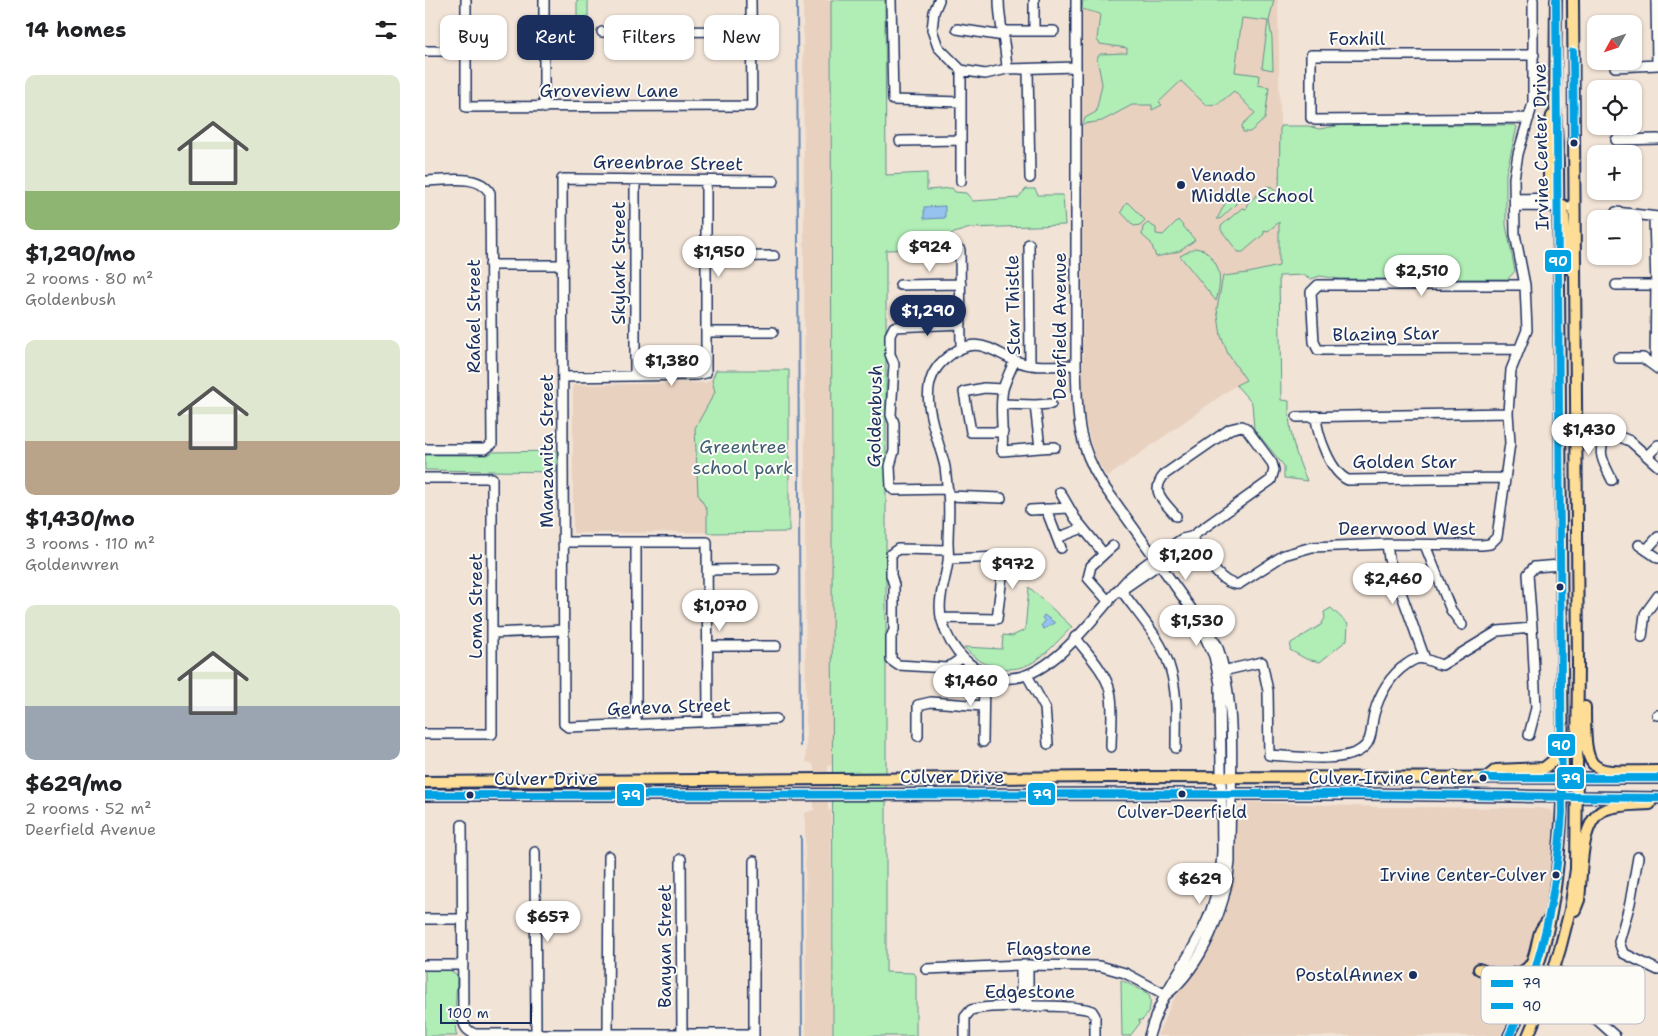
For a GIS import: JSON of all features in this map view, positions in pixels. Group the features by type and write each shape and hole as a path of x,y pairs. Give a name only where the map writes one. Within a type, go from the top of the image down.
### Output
{"main road":[{"name":"Irvine Center Drive","path":"1539,966 1545,948 1559,867 1563,779 1560,565 1560,203 1555,105 1556,0"},
{"name":"Irvine Center Drive","path":"1555,966 1570,910 1576,870 1578,798 1575,276 1560,203 1573,0"},
{"path":"1578,664 1584,671 1586,752 1590,761 1605,771 1658,771"},
{"path":"1486,778 1497,770 1536,770 1549,766 1554,760 1556,745 1562,734"},
{"name":"Culver Drive","path":"425,782 1658,778"},
{"path":"1359,794 1379,779"},
{"name":"Culver Drive","path":"425,795 875,793 1226,796 1359,794 1658,798"},
{"path":"1562,942 1579,900 1585,846 1591,822 1603,810 1617,806 1658,804"},
{"path":"1529,966 1531,964 1541,930 1552,914"},
{"path":"1522,1036 1526,1024"},
{"name":"Irvine Center Drive","path":"1527,1036 1532,1024"}],"street":[{"path":"466,0 466,15"},
{"path":"544,0 544,108"},
{"path":"751,0 751,15"},
{"path":"891,0 893,100 961,102"},
{"path":"939,0 934,12 933,30 938,47 961,70 985,74 1007,68 1076,67"},
{"path":"999,0 999,16 1007,68"},
{"path":"1034,0 1034,31"},
{"name":"Deerfield Avenue","path":"1076,0 1077,416 1085,451 1101,482 1217,645 1229,700 1225,778 1230,862 1228,887 1220,915 1195,959 1176,987 1166,995 1149,1036"},
{"name":"Deerwood West","path":"1191,537 1224,581 1233,585 1239,584 1284,555 1298,550 1327,545 1490,544 1497,537 1509,443 1508,413 1511,370 1527,330 1525,286 1515,234 1515,203 1518,154 1533,103 1533,0"},
{"path":"1643,66 1657,66 1656,0"},
{"path":"957,29 1003,34 1054,31"},
{"path":"603,32 704,31"},
{"path":"425,51 440,51"},
{"name":"Foxhill","path":"1529,118 1315,120 1311,118 1311,55 1534,55"},
{"name":"Groveview Lane","path":"466,60 466,107 544,108 752,106 751,60"},
{"path":"1028,69 1030,178"},
{"path":"961,70 961,181"},
{"path":"1616,140 1658,139"},
{"path":"900,141 961,140"},
{"name":"Greenbrae Street","path":"562,179 774,181"},
{"name":"Manzanita Street","path":"562,179 564,724"},
{"name":"Rafael Street","path":"425,180 478,181 486,185 490,193 492,444 489,448 425,449"},
{"name":"Skylark Street","path":"635,180 635,376"},
{"path":"563,377 706,373 706,180"},
{"path":"1515,203 1560,203"},
{"path":"1515,203 1560,203"},
{"path":"1642,215 1656,217 1656,367"},
{"name":"Star Thistle","path":"1029,244 1030,365"},
{"path":"960,250 961,348"},
{"path":"707,256 774,256"},
{"path":"490,265 563,265"},
{"path":"900,285 961,284"},
{"name":"Blazing Star","path":"1519,349 1319,350 1314,342 1311,292 1318,285 1525,286"},
{"path":"1616,285 1656,285"},
{"name":"Goldenbush","path":"948,492 894,490 891,488 890,466 894,451 891,396 894,384 890,335 894,327 961,324"},
{"path":"707,332 773,332"},
{"path":"1076,365 1030,365 1015,360 990,347 961,348 941,362 930,381 928,402 945,466 948,492 948,555 940,606 941,618 945,631 962,658 984,674 1005,678 1027,675 1039,670 1075,637 1121,590 1158,562 1182,539 1191,537 1273,476 1272,463 1246,428 1242,426 1230,429 1165,474 1158,482 1156,489 1160,497 1176,516"},
{"path":"1618,358 1643,358 1656,367"},
{"path":"1015,360 1003,389 1002,452 1055,448"},
{"path":"1003,389 993,388 964,392 971,432 1003,432"},
{"path":"1003,404 1051,404"},
{"path":"1035,405 1039,448"},
{"path":"1297,417 1508,413"},
{"name":"Golden Star","path":"1316,416 1317,429 1337,472 1348,480 1505,478"},
{"path":"1612,480 1600,448 1608,432 1630,441 1658,466"},
{"path":"1647,456 1658,445"},
{"name":"Loma Street","path":"425,478 492,478 493,633 492,734 425,734"},
{"path":"948,492 1001,498"},
{"path":"1060,492 1083,528 1104,554"},
{"path":"1031,510 1069,508"},
{"path":"1046,509 1061,548"},
{"path":"1057,538 1083,528"},
{"path":"1658,537 1643,547 1658,558"},
{"path":"563,542 707,542 707,722"},
{"path":"636,542 636,723"},
{"path":"1387,544 1389,559 1425,659"},
{"path":"1425,545 1451,610 1462,625"},
{"path":"1109,602 1088,578 1091,566 1113,546"},
{"path":"941,618 997,620 1002,576 1001,557 948,555 898,549 891,554 894,603 891,660 898,665 947,668 962,658"},
{"path":"1529,735 1536,708 1528,574 1534,567 1560,565"},
{"path":"708,570 773,569"},
{"path":"1121,590 1159,642 1170,668 1174,685 1176,748"},
{"path":"1643,637 1645,614 1658,596"},
{"path":"1222,671 1262,662 1268,691 1269,756 1343,757 1367,745 1371,737 1374,715 1381,696 1393,675 1414,660 1425,659 1442,665 1498,631 1532,628"},
{"path":"493,633 564,630"},
{"path":"1075,637 1103,676 1109,689 1112,701 1111,747"},
{"path":"708,646 776,646"},
{"path":"983,742 984,674"},
{"path":"1027,675 1045,708 1047,744"},
{"path":"918,736 918,705 931,702 983,706"},
{"name":"Geneva Street","path":"564,724 569,727 776,719"},
{"path":"462,825 463,1018 466,1029 475,1034 754,1035 754,861"},
{"path":"535,852 537,1034"},
{"path":"608,1034 609,856"},
{"path":"1638,857 1630,904 1619,942 1623,953 1658,970"},
{"name":"Banyan Street","path":"681,859 682,1034"},
{"path":"425,919 463,919"},
{"path":"425,965 463,965"},
{"path":"1024,965 1024,1007"},
{"name":"Flagstone","path":"926,969 1024,965 1099,966 1125,973 1166,995"},
{"name":"Edgestone","path":"965,1036 965,1017 968,1012 974,1009 1024,1007 1087,1008 1092,1011 1095,1036"},
{"path":"1602,1024 1615,1036"}],"shaded area":[{"path":"803,0 831,0 833,765 828,766 828,810 831,810 833,1036 806,1036 805,813 814,810 814,766 812,763 806,762"},
{"name":"Venado Middle School","path":"1082,0 1278,0 1280,126 1279,374 1265,372 1236,385 1107,477 1095,458 1083,413"},
{"path":"789,370 753,532 573,533 573,385 705,383 714,378"},
{"path":"1250,802 1382,807 1536,808 1550,810 1554,818 1553,853 1546,905 1529,966 1481,966 1481,1024 1506,1024 1500,1036 1157,1036 1172,1002 1207,948 1228,905 1235,865 1235,818 1238,808"}],"green space":[{"path":"577,0 588,0 588,15 577,15"},
{"path":"831,0 885,0 886,175 927,173 927,190 952,188 955,192 966,193 973,201 1018,198 1026,189 1035,189 1038,195 1063,195 1065,225 970,228 948,235 926,235 926,249 886,250 886,972 914,973 916,976 916,1036 833,1036"},
{"path":"1083,0 1274,0 1269,21 1272,38 1273,70 1262,68 1268,21 1242,18 1235,72 1259,75 1258,85 1269,87 1265,119 1250,132 1243,132 1242,125 1255,113 1234,91 1218,104 1206,105 1181,81 1159,102 1162,105 1152,110 1152,105 1132,105 1102,121 1083,124 1085,118 1096,112 1102,84 1097,58 1100,54 1127,53 1127,48 1100,44 1097,40 1100,14 1082,9"},
{"path":"1342,125 1515,125 1517,127 1506,174 1506,225 1515,271 1508,279 1340,279 1320,276 1311,279 1303,275 1279,276 1281,400 1289,401 1293,442 1307,481 1284,478 1284,466 1254,429 1252,403 1236,385 1246,380 1228,354 1221,336 1217,309 1223,276 1279,266 1279,222 1268,231 1264,230 1264,234 1243,252 1238,252 1221,230 1221,226 1242,208 1246,209 1247,204 1267,186 1272,187 1279,195 1280,126 1308,126 1319,129"},
{"path":"1231,192 1236,204 1220,219 1217,219"},
{"path":"1127,202 1145,220 1140,225 1134,226 1121,212"},
{"path":"1178,220 1195,240 1180,251 1156,257 1151,243 1142,235 1143,227 1148,223 1156,228 1156,234 1163,235"},
{"path":"1195,248 1204,250 1217,267 1220,280 1216,301 1180,256"},
{"name":"Greentree school park","path":"716,370 789,370 789,532 707,533 707,510 698,494 695,428 715,392 712,380"},
{"path":"557,451 557,472 425,470 425,455 488,455 493,452"},
{"path":"1029,587 1072,627 1042,656 1028,665 1009,669 999,668 980,661 964,647 1002,649 1003,635 1012,636 1025,630"},
{"path":"1331,608 1348,624 1347,640 1320,662 1306,659 1290,650 1291,643 1321,625 1325,618 1324,612"},
{"path":"425,970 450,970 457,975 455,1016 457,1036 425,1036"},
{"path":"1121,980 1149,994 1150,998 1149,1011 1142,1020 1139,1020 1140,1023 1130,1036 1122,1036"}],"water":[{"path":"945,206 945,218 924,219 924,207"},
{"path":"1044,615 1055,623 1044,629 1041,626 1045,621 1042,618"}],"waterway":[{"path":"797,0 800,746"},
{"path":"801,836 802,1036"}],"transit line":[{"name":"90","path":"1536,966 1552,900 1562,813 1556,0"},
{"name":"90","path":"1573,52 1574,143"},
{"name":"79","path":"1483,778 1658,778"},
{"name":"79","path":"425,795 1359,794 1658,798"},
{"name":"90","path":"1509,1036 1514,1024"}],"place":[{"name":"Venado Middle School","path":"1181,185"},
{"name":"Culver-Irvine Center","path":"1483,778"},
{"name":"Culver-Deerfield","path":"1182,794"},
{"name":"Irvine Center-Culver","path":"1556,875"},
{"name":"PostalAnnex","path":"1413,975"}]}
